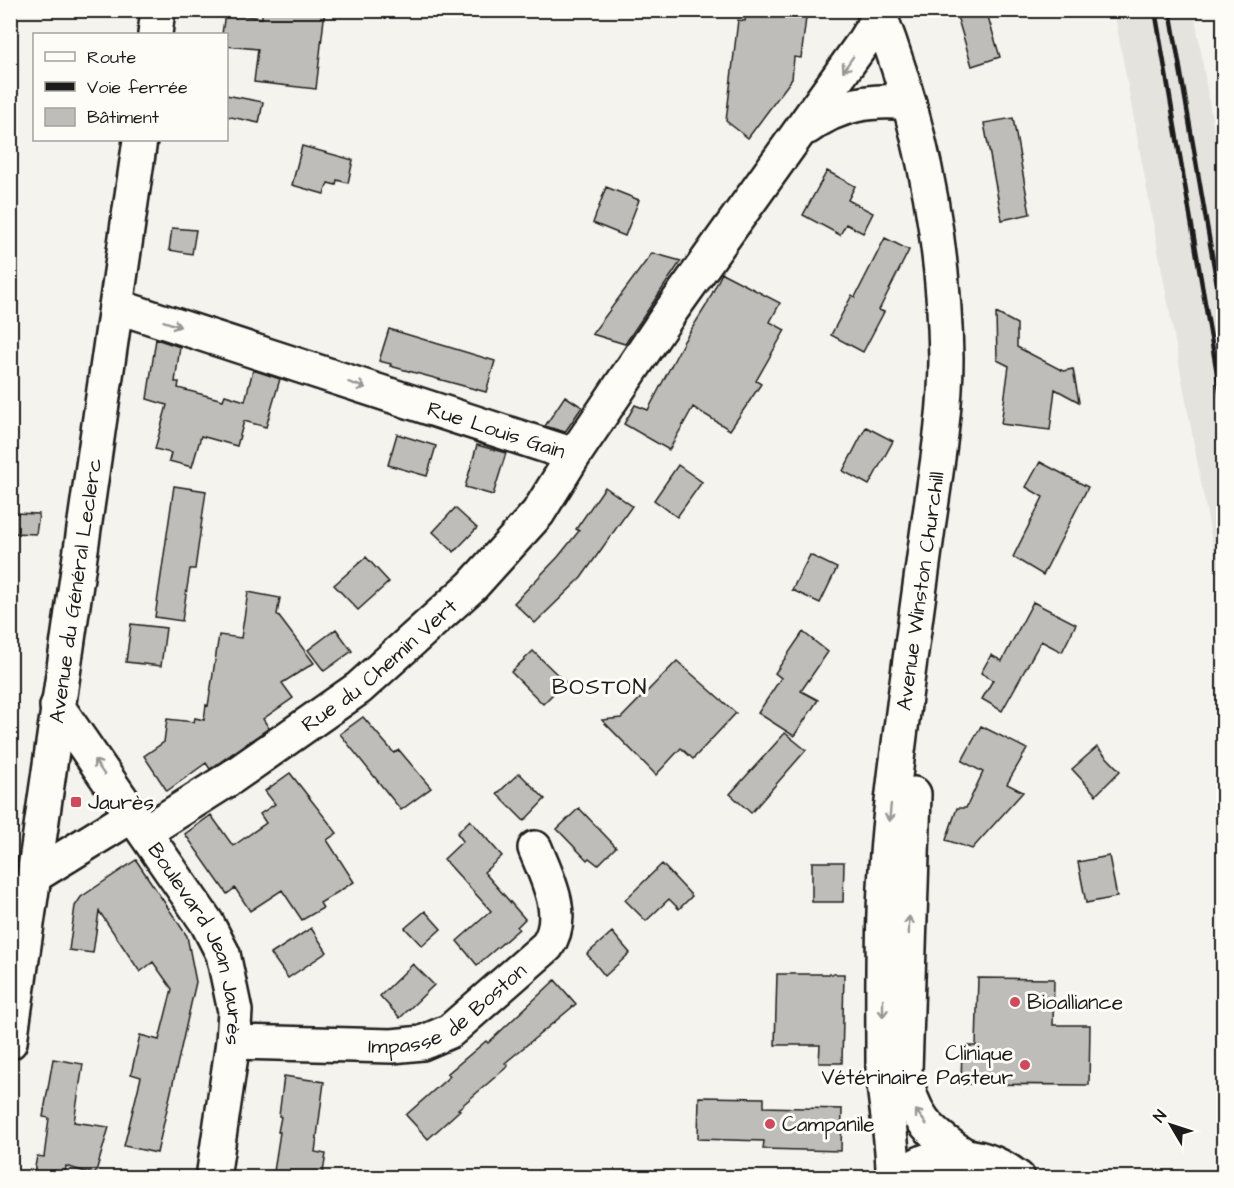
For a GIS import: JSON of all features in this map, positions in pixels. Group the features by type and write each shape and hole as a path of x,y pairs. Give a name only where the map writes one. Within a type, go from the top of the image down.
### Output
{"main road":[{"path":"154,33 158,10"},
{"name":"Avenue Winston Churchill","path":"886,12 923,157 935,222 944,310 946,360 942,422 887,846 883,1072 884,1097 892,1141 895,1178"},
{"name":"Avenue Winston Churchill","path":"886,12 909,34 930,103 957,244 962,308 963,371 954,473 914,792 905,1071 908,1094 915,1109 946,1143 964,1155"},
{"name":"Rue Louis Gain","path":"116,306 574,456 671,311 886,12"},
{"name":"Rue Louis Gain","path":"797,136 817,120 850,105 880,101 909,103"},
{"name":"Avenue du Général Leclerc","path":"10,1042 140,141"},
{"name":"Rue du Chemin Vert","path":"34,876 232,777 359,688 472,586 538,513 574,456"},
{"name":"Boulevard Jean Jaurès","path":"57,706 217,939 229,974 234,999 233,1041 213,1178"},
{"name":"Impasse de Boston","path":"233,1041 392,1046 422,1043 450,1032 547,946 552,939 556,923 553,896 536,848"},
{"path":"895,1178 926,1160 951,1155 964,1155 993,1162 1018,1178"}],"shaded area":[{"path":"1114,11 1194,11 1223,185 1223,601"}],"building":[{"path":"262,10 325,10 316,89 254,82 258,49 228,46 228,33 222,33 225,13 262,18"},
{"path":"747,10 807,10 801,58 794,57 792,79 748,138 726,121 738,20 745,21"},
{"path":"975,10 986,10 1000,57 972,66 957,16"},
{"path":"228,95 263,102 259,123 228,116"},
{"path":"1013,118 1030,214 1002,220 984,123"},
{"path":"302,146 353,160 348,183 337,180 336,185 328,183 324,194 292,185"},
{"path":"827,171 855,186 848,200 873,213 863,233 846,224 840,235 803,215"},
{"path":"606,187 639,200 625,236 593,223"},
{"path":"172,228 196,230 192,254 169,250"},
{"path":"885,238 909,250 879,310 884,312 863,352 831,335 852,295 855,297"},
{"path":"652,253 681,261 625,344 592,334"},
{"path":"722,273 780,303 770,322 785,330 756,381 761,384 730,430 693,407 669,450 624,424 635,405 648,410"},
{"path":"996,313 1017,324 1017,347 1063,371 1073,369 1079,402 1055,389 1050,430 1001,424 1009,366 997,360"},
{"path":"389,329 495,361 486,392 379,361"},
{"path":"156,339 180,347 175,382 179,382 178,388 223,400 225,395 245,401 253,370 280,379 266,427 244,421 237,446 201,436 192,467 169,461 171,453 155,449 167,405 147,399"},
{"path":"565,396 582,407 565,432 545,426"},
{"path":"866,427 893,441 869,485 843,471"},
{"path":"397,434 436,446 427,476 388,465"},
{"path":"477,445 506,453 493,495 465,487"},
{"path":"1040,462 1088,487 1043,575 1013,557 1043,497 1026,487"},
{"path":"678,465 702,482 677,517 654,500"},
{"path":"174,486 206,491 195,569 190,569 182,621 155,617"},
{"path":"605,487 632,506 581,578 535,623 514,603 558,557 579,531 576,529"},
{"path":"455,508 477,528 454,552 433,532"},
{"path":"14,513 39,514 36,534 13,533"},
{"path":"810,555 837,568 820,603 792,590"},
{"path":"366,557 389,582 358,610 334,585"},
{"path":"248,592 280,598 277,614 314,663 282,683 293,698 263,719 269,728 210,769 206,763 167,791 144,756 164,742 167,719 194,722 195,718 204,720 219,635 241,638"},
{"path":"1033,602 1076,624 1062,652 1041,641 1002,711 982,699 993,680 981,673 991,655 1002,661"},
{"path":"131,624 166,628 161,666 126,662"},
{"path":"336,629 352,651 324,671 308,650"},
{"path":"803,632 828,652 801,691 818,700 794,736 758,713 781,678 775,673"},
{"path":"533,651 565,682 543,704 511,672"},
{"path":"677,661 736,713 693,759 681,748 656,775 602,720 621,718"},
{"path":"363,717 394,753 399,750 431,788 401,810 340,734"},
{"path":"981,726 1027,749 1007,784 1023,792 972,849 946,840 957,808 966,808 983,772 962,761"},
{"path":"785,733 806,750 751,813 730,794"},
{"path":"1097,747 1120,771 1096,795 1072,769"},
{"path":"290,773 337,833 327,840 354,882 320,903 323,908 302,920 282,890 250,911 235,888 227,894 185,834 211,815 233,846 266,823 260,814 275,804 265,791"},
{"path":"519,773 545,799 524,821 497,794"},
{"path":"579,808 616,847 598,865 589,858 587,860 557,829"},
{"path":"470,820 502,856 484,872 525,919 517,927 519,929 477,965 457,941 491,911 444,859 463,841 457,833"},
{"path":"1109,856 1117,897 1086,903 1078,862"},
{"path":"136,860 187,936 196,982 157,1153 124,1146 141,1077 131,1074 140,1035 159,1040 172,989 153,962 140,972 99,911 93,953 69,950 75,906 81,897"},
{"path":"812,862 844,862 843,902 812,902"},
{"path":"662,864 692,896 679,909 669,899 646,921 625,900"},
{"path":"425,911 441,929 422,946 405,928"},
{"path":"311,928 327,952 288,978 271,954"},
{"path":"612,932 630,953 605,976 587,954"},
{"path":"413,964 434,985 400,1018 380,996"},
{"name":"Campanile","path":"777,974 844,974 842,1063 819,1063 820,1045 775,1045"},
{"name":"Clinique Vétérinaire Pasteur","path":"978,978 1054,979 1053,1025 1090,1025 1089,1085 961,1084 962,1046 976,1046"},
{"path":"555,980 576,1004 505,1063 508,1066 458,1109 460,1110 428,1139 406,1115 450,1076 447,1074 486,1041 488,1043"},
{"path":"53,1059 83,1064 74,1122 109,1127 95,1175 66,1166 64,1178 33,1178 37,1156 44,1157 49,1118 43,1117"},
{"path":"284,1076 324,1082 315,1152 326,1154 322,1178 273,1178 280,1132 278,1132 281,1117 279,1116"},
{"name":"Campanile","path":"699,1097 764,1098 764,1107 842,1109 841,1151 763,1149 764,1141 698,1139"}],"railway":[{"path":"1155,10 1224,414"},
{"path":"1170,10 1224,325"}],"place":[{"name":"Jaurès","path":"76,802"},
{"name":"Bioalliance","path":"1015,1002"},
{"name":"Clinique Vétérinaire Pasteur","path":"1025,1065"},
{"name":"Campanile","path":"770,1124"}],"district":[{"name":"BOSTON","path":"600,686"}]}
